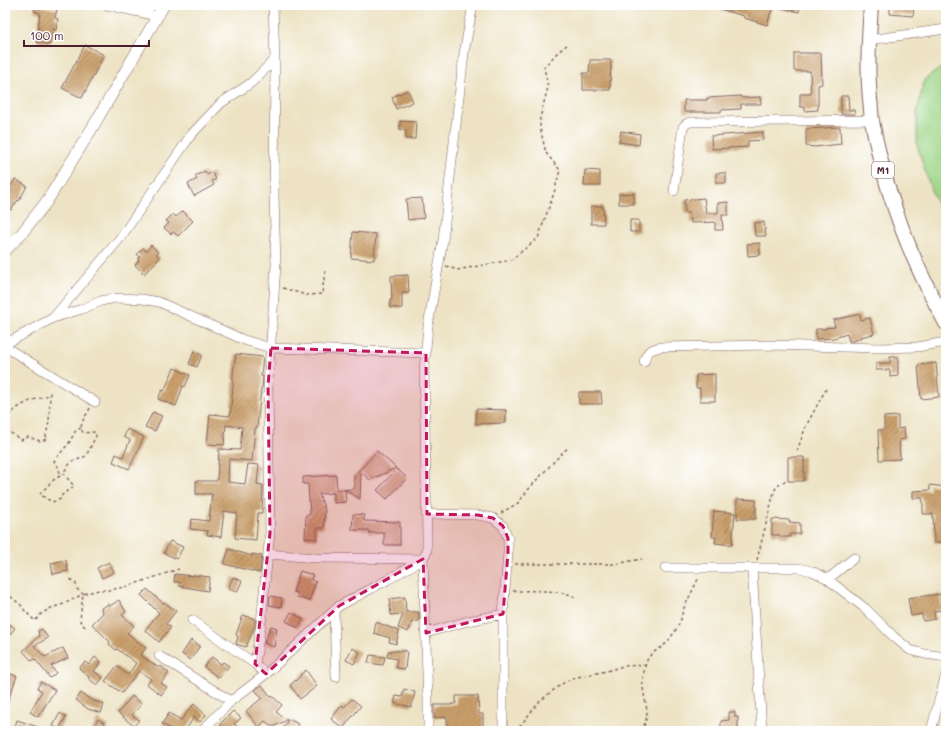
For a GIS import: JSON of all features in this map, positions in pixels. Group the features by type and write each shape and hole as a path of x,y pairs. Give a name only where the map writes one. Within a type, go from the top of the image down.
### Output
{"highway":[{"name":"M1","path":"871,5 869,84 872,120 891,199 907,242 931,296 946,323"}],"street":[{"path":"107,5 157,16"},
{"path":"5,251 22,233 47,201 91,130 164,5"},
{"path":"255,664 261,623 270,533 268,386 276,265 274,196 275,59 273,5"},
{"path":"428,731 424,559 427,551 427,514 424,370 428,326 443,240 464,53 473,5"},
{"path":"869,40 946,29"},
{"path":"53,318 121,237 191,136 221,102 251,83 275,59"},
{"path":"674,191 683,127 690,122 872,120"},
{"path":"93,404 7,346 53,318 82,309 101,300 115,298 142,299 159,302 244,340 271,348 426,353"},
{"path":"644,362 646,354 650,350 660,347 770,345 880,348 917,347 946,342"},
{"path":"427,514 478,515 493,518 503,526 508,538 503,614 503,731"},
{"path":"268,554 316,558 424,559"},
{"path":"828,579 854,558"},
{"path":"202,731 231,701 266,674 339,606 424,559"},
{"path":"665,568 799,568 812,571 828,579 866,609 894,637 910,650 946,657"},
{"path":"754,568 762,731"},
{"path":"334,611 336,677"},
{"path":"426,633 468,621 503,614"},
{"path":"192,620 255,664 266,674"},
{"path":"159,656 231,701"},
{"path":"931,731 946,674"}],"path":[{"path":"439,263 457,270 511,260 538,238 554,193 560,170 546,153 540,128 540,118 548,87 544,67 569,43"},
{"path":"275,286 306,295 322,294 325,272"},
{"path":"797,451 806,426 826,388"},
{"path":"5,420 20,406 35,399 44,398 50,393 49,422 46,435 47,439 40,441 28,437 21,440 5,425"},
{"path":"81,428 76,430 69,443 54,460 60,471 60,476 52,481 40,494 52,502 61,499 62,495 74,486 63,473 72,461 86,456 96,436 96,432 84,433 81,428 82,421 93,404"},
{"path":"493,518 518,503 532,485 568,448"},
{"path":"754,568 776,487 786,480"},
{"path":"507,564 614,564 642,559"},
{"path":"640,731 647,719 643,686 647,660 654,651 662,647 669,640 682,618 683,612 703,568"},
{"path":"5,586 10,596 21,605 35,621 41,614 51,608 64,604 84,594 99,590 110,590 128,586 179,569"},
{"path":"69,578 76,584 77,589 84,594"},
{"path":"505,591 561,592 575,597"},
{"path":"84,594 80,610 80,621 86,627"},
{"path":"516,731 539,702 569,680 623,666 646,665"}],"highlighted area":[{"path":"271,348 426,353 427,514 478,515 493,518 503,526 508,538 508,553 503,614 426,633 423,559 339,606 266,674 255,664 270,533 268,386"}],"green space":[{"path":"946,64 946,225 931,190 917,145 917,111 924,80"}],"building":[{"path":"36,5 44,5 43,7 57,9 55,18 58,19 56,30 53,29 50,45 37,42 40,13 34,11"},
{"path":"713,5 773,5 767,25 744,18 744,16 712,7"},
{"path":"780,5 800,5 799,12 780,8"},
{"path":"890,5 914,5 913,16 890,14"},
{"path":"85,45 104,55 82,98 62,88"},
{"path":"794,53 821,53 822,84 818,85 818,110 805,111 805,107 800,107 800,94 811,94 810,71 794,71"},
{"path":"590,60 611,60 610,90 583,90 583,73 589,73"},
{"path":"408,90 413,102 396,109 392,97"},
{"path":"741,96 741,98 760,97 761,104 741,104 741,109 721,110 721,112 684,112 684,100 707,100 707,98"},
{"path":"841,96 848,96 849,110 854,110 855,114 841,114"},
{"path":"400,121 416,122 415,139 406,139 406,130 400,130"},
{"path":"840,127 841,144 815,147 806,146 806,129"},
{"path":"621,131 640,134 639,145 619,142"},
{"path":"763,132 763,140 748,141 748,147 712,149 711,136"},
{"path":"585,170 600,171 600,186 584,186"},
{"path":"205,171 207,175 212,172 216,179 212,181 214,185 194,196 188,184 197,179 195,176"},
{"path":"716,173 726,173 726,183 716,183"},
{"path":"15,179 27,186 19,201 18,200 11,210 5,207 5,196"},
{"path":"634,193 634,204 619,204 619,194"},
{"path":"422,198 424,218 408,220 406,199"},
{"path":"704,198 706,213 718,213 718,203 728,202 728,215 722,215 723,230 715,230 715,222 691,223 690,213 685,213 684,200"},
{"path":"591,206 603,206 604,224 591,224"},
{"path":"183,211 193,221 178,236 173,232 171,234 164,228 169,223 166,221 173,214 176,217"},
{"path":"630,220 639,220 639,232 630,232"},
{"path":"764,222 766,236 755,236 754,223"},
{"path":"353,232 376,234 374,260 351,258"},
{"path":"760,243 760,255 748,256 747,244"},
{"path":"151,245 158,252 156,254 160,258 144,274 135,265 140,257 137,254 143,248 146,251"},
{"path":"408,275 409,293 402,293 402,308 390,308 390,300 392,300 391,276"},
{"path":"860,314 861,320 870,318 874,334 860,337 860,339 852,341 849,341 847,334 834,338 816,339 816,329 835,327 833,320"},
{"path":"194,351 202,355 197,367 189,364"},
{"path":"236,354 263,357 261,376 263,376 262,388 257,428 255,428 252,461 229,459 228,482 245,484 248,464 259,465 257,484 263,485 262,513 258,513 256,540 235,538 237,513 224,511 221,537 207,535 208,531 190,529 192,519 209,521 212,494 196,494 196,481 217,481 219,449 240,450 242,427 226,425 224,445 207,444 210,414 230,416"},
{"path":"890,357 898,357 898,376 890,377 890,370 876,370 876,363 890,363"},
{"path":"936,363 939,397 921,399 918,365"},
{"path":"174,368 190,375 185,387 183,386 176,406 158,399 162,390 164,391"},
{"path":"715,374 715,401 700,401 700,388 696,388 696,375"},
{"path":"579,392 601,392 602,404 579,404"},
{"path":"476,409 506,410 506,423 476,424"},
{"path":"153,412 162,416 155,431 145,427"},
{"path":"898,416 898,429 904,428 905,439 899,440 900,459 879,460 878,430 884,430 884,417"},
{"path":"127,429 144,437 129,469 113,462 116,454 123,457 130,440 124,437"},
{"path":"377,451 396,468 370,480 361,472 360,499 345,490 346,502 334,503 334,493 319,494 325,510 324,528 317,528 317,539 305,538 306,515 310,515 308,484 303,484 303,477 336,475 337,490 354,489 354,476"},
{"path":"788,457 804,457 804,481 788,481"},
{"path":"397,469 407,478 387,499 377,490"},
{"path":"930,485 946,487 946,542 934,543 933,514 923,514 922,498 913,498 913,491 930,490"},
{"path":"737,499 756,500 756,519 737,519"},
{"path":"714,511 735,513 732,545 715,543 716,537 712,537"},
{"path":"353,514 364,515 364,521 400,522 400,545 384,545 384,533 369,533 369,530 352,530"},
{"path":"772,519 790,520 789,522 800,523 800,534 790,534 790,537 772,535"},
{"path":"170,541 183,547 177,559 164,553"},
{"path":"229,549 252,556 252,554 262,556 260,573 224,564"},
{"path":"66,560 68,571 53,574 51,563"},
{"path":"109,562 114,572 102,578 97,568"},
{"path":"300,571 313,575 311,580 316,582 309,601 297,597 298,593 293,592"},
{"path":"175,574 210,577 208,591 179,586 180,582 174,582"},
{"path":"233,577 242,581 237,592 228,589"},
{"path":"147,589 163,603 164,602 176,611 166,624 171,627 159,642 145,630 159,613 141,595"},
{"path":"940,594 942,610 934,611 935,619 923,621 922,614 911,616 908,598"},
{"path":"270,596 282,598 281,607 269,605"},
{"path":"405,597 406,612 419,612 419,621 412,622 408,632 398,628 403,614 391,615 389,599"},
{"path":"119,600 126,612 122,615 134,626 127,633 146,648 141,655 159,668 161,666 169,673 161,683 167,687 161,695 147,684 151,679 139,671 122,693 105,681 117,666 128,675 136,663 109,644 110,642 92,624 103,613 101,608 109,604 110,606"},
{"path":"291,612 303,619 298,628 286,621"},
{"path":"243,615 255,619 255,626 246,647 236,644 238,636 236,635"},
{"path":"5,621 15,628 5,641"},
{"path":"376,622 399,631 396,644 389,642 390,638 374,633"},
{"path":"271,626 277,628 274,647 264,643"},
{"path":"42,629 48,638 34,646 45,657 63,648 68,658 51,666 56,673 50,678 35,659 32,661 23,651 39,636 38,631"},
{"path":"191,640 200,646 190,660 182,654"},
{"path":"352,648 360,652 354,664 346,660"},
{"path":"388,651 407,651 405,669 396,668 397,659 387,657"},
{"path":"370,655 385,657 383,665 368,663"},
{"path":"95,657 101,662 94,671 103,678 97,685 79,668 85,662 89,665"},
{"path":"212,657 221,664 223,662 229,666 219,678 204,667"},
{"path":"306,670 317,686 300,699 290,685"},
{"path":"8,673 17,676 6,706 5,680"},
{"path":"41,682 55,690 38,717 30,712 42,691 37,688"},
{"path":"262,685 271,697 272,696 282,705 276,712 287,720 273,727 265,721 259,727 246,711 262,698 255,690"},
{"path":"404,689 415,692 411,707 394,703 396,696 402,697"},
{"path":"81,693 91,700 104,704 101,713 88,709 76,700"},
{"path":"132,696 142,704 132,715 139,720 134,726 118,713"},
{"path":"456,696 478,696 479,714 483,714 483,729 473,729 473,731 447,731 447,717 434,718 434,705 456,704"},
{"path":"352,699 361,706 343,728 331,719 342,705 344,707"},
{"path":"194,704 206,715 200,722 194,717 185,731 174,731 162,724 169,713 181,720"},
{"path":"233,711 241,718 234,724 243,731 227,731 220,724"},
{"path":"729,712 735,712 735,717 738,717 738,731 721,731 721,721 729,720"},
{"path":"60,713 66,717 59,729 53,726"},
{"path":"98,719 109,726 105,731 96,731 92,729"},
{"path":"289,719 298,724 293,731 281,731"},
{"path":"17,720 47,731 28,731 15,727"}]}
